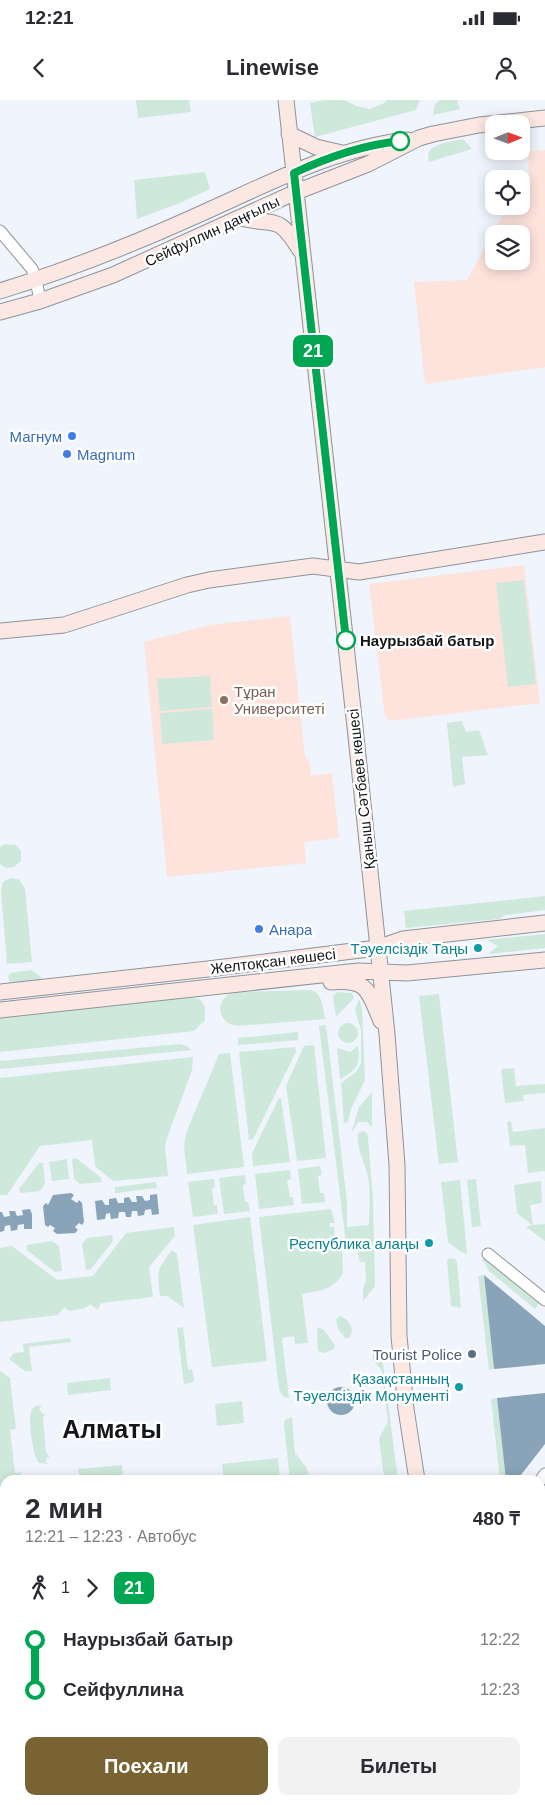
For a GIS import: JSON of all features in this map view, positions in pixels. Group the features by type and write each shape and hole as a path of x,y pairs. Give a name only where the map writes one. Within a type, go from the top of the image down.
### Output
{"main road":[{"name":"Қаныш Сәтбаев көшесі","path":"286,100 378,948 396,1165 399,1336 406,1409 417,1475"},
{"name":"Сейфуллин даңғылы","path":"0,291 147,238 343,153 382,143 419,138 479,125 545,118"},
{"path":"289,134 316,147 343,153"},
{"name":"Сейфуллин даңғылы","path":"0,312 40,301 113,275 296,192 368,164 419,138"},
{"path":"240,218 277,223 285,228 302,253"},
{"path":"0,323 38,309 82,286"},
{"path":"0,631 64,625 187,585 210,580 313,566 359,572 545,542"},
{"name":"Желтоқсан көшесі","path":"0,992 378,948 403,939 545,924"},
{"path":"240,983 358,971 407,973 545,960"},
{"path":"208,969 210,986"},
{"path":"240,983 338,981 355,983 368,992 386,1034"},
{"name":"Желтоқсан көшесі","path":"0,1010 240,983"}],"street":[{"path":"0,230 17,249 35,277 40,301"},
{"path":"488,1254 545,1300"}],"shaded area":[{"path":"545,150 545,367 425,384 414,282 467,280 485,248 485,270 530,270 530,225 497,225 503,215 530,215 530,151"},
{"path":"524,565 540,703 390,721 385,716 369,584"},
{"name":"Тұран Университеті","path":"290,616 305,757 310,763 311,776 332,773 339,838 304,842 306,863 167,877 144,642 209,625"}],"green space":[{"path":"136,100 189,100 191,112 138,118"},
{"path":"324,100 344,100 356,106 370,109 387,100 420,100 416,110 315,137 310,103"},
{"path":"439,100 457,100 460,109 433,115 434,106"},
{"path":"463,139 472,149 429,162 428,153 432,148 443,143"},
{"path":"205,172 210,189 137,219 134,180"},
{"path":"524,580 536,684 508,687 496,583"},
{"path":"210,676 212,707 160,711 157,679"},
{"path":"212,709 214,740 162,744 160,713"},
{"path":"462,721 466,732 479,730 488,755 462,757 465,784 453,787 447,723"},
{"path":"5,844 16,845 21,851 21,861 14,867 6,868 0,864 0,847"},
{"path":"11,878 19,879 25,889 32,962 7,964 1,891 3,882"},
{"path":"545,896 545,910 505,915 499,919 406,928 404,911"},
{"path":"545,934 545,948 488,954 498,946 487,940"},
{"path":"31,970 42,978 41,980 10,984 8,976 11,973"},
{"path":"311,990 320,998 325,1019 237,1026 225,1021 220,1011 223,1000 233,992"},
{"path":"337,992 352,993 354,998 336,1017 333,996"},
{"path":"439,994 458,1162 439,1164 419,996"},
{"path":"188,997 200,999 205,1007 205,1020 194,1031 0,1052 0,1016"},
{"path":"359,999 362,1009 365,1080 351,1109 348,1122 344,1123 341,1083 356,1072 361,1063 361,1030 355,1010"},
{"path":"348,1023 355,1026 358,1033 355,1040 348,1043 341,1040 338,1033 341,1026"},
{"path":"326,1025 347,1202 347,1227 369,1225 369,1183 358,1145 358,1134 362,1131 367,1133 368,1137 373,1200 375,1286 363,1301 363,1289 366,1280 365,1262 360,1262 357,1250 347,1251 319,1026"},
{"path":"298,1032 298,1040 238,1045 238,1038"},
{"path":"180,1044 187,1046 191,1050 0,1069 0,1061"},
{"path":"314,1045 326,1158 297,1161 286,1086 304,1046"},
{"path":"358,1046 358,1063 351,1072 340,1079 337,1048 350,1052"},
{"path":"295,1047 296,1052 253,1139 249,1140 239,1052"},
{"path":"230,1053 244,1167 187,1174 184,1146 186,1133 219,1054"},
{"path":"193,1057 192,1070 165,1146 168,1176 113,1181 95,1166 92,1140 40,1146 7,1195 0,1195 0,1078"},
{"path":"514,1068 516,1086 545,1084 545,1093 523,1095 524,1101 505,1103 501,1069"},
{"path":"372,1092 372,1127 367,1122 358,1122 351,1134 359,1107"},
{"path":"279,1098 281,1098 290,1162 253,1166 252,1153"},
{"path":"511,1121 513,1132 545,1128 545,1171 528,1173 525,1145 510,1146 507,1122"},
{"path":"76,1158 101,1178 102,1182 80,1184 74,1179 72,1159"},
{"path":"67,1159 69,1179 52,1181 49,1162"},
{"path":"39,1163 43,1163 45,1184 40,1191 20,1193 19,1189"},
{"path":"320,1166 322,1175 318,1176 320,1193 324,1193 325,1202 302,1204 298,1169"},
{"path":"290,1170 291,1179 287,1180 290,1197 293,1197 294,1205 259,1209 255,1174"},
{"path":"245,1175 246,1184 243,1185 245,1202 248,1202 250,1211 224,1214 219,1178"},
{"path":"214,1179 215,1187 212,1188 214,1205 217,1205 218,1214 193,1217 188,1182"},
{"path":"476,1179 481,1226 472,1227 467,1180"},
{"path":"460,1180 467,1254 461,1252 448,1242 441,1182"},
{"path":"541,1181 542,1203 530,1205 533,1225 545,1224 545,1241 526,1227 532,1225 517,1213 514,1185"},
{"path":"156,1182 157,1188 115,1193 115,1187"},
{"path":"331,1209 335,1223 330,1223 330,1227 334,1227 336,1247 342,1246 343,1273 331,1286 320,1291 302,1294 308,1343 295,1344 294,1336 282,1338 289,1398 284,1397 279,1390 259,1217"},
{"path":"250,1217 267,1361 212,1367 193,1225"},
{"path":"174,1227 175,1236 149,1267 153,1297 101,1303 98,1310 90,1304 86,1308 69,1311 64,1307 58,1315 0,1322 0,1248 12,1246 57,1280 93,1276 126,1233"},
{"path":"112,1235 113,1241 91,1269 86,1270 82,1244 87,1238"},
{"path":"52,1241 59,1246 62,1271 55,1272 27,1250 27,1245"},
{"path":"172,1250 177,1254 184,1308 167,1296 160,1296 158,1276 160,1267"},
{"path":"450,1258 455,1259 457,1262 461,1308 451,1306 447,1260"},
{"path":"482,1259 486,1259 541,1300 535,1309 489,1271"},
{"path":"484,1275 494,1369 489,1370 478,1276"},
{"path":"339,1316 346,1319 352,1328 349,1338 345,1338 338,1329 336,1320"},
{"path":"183,1327 188,1370 192,1369 194,1382 184,1384 177,1328"},
{"path":"317,1329 324,1330 335,1345 334,1349 324,1353 318,1351"},
{"path":"70,1338 71,1342 29,1347 32,1371 25,1371 9,1359 14,1353 24,1352 23,1344"},
{"path":"372,1349 382,1356 397,1475 385,1475 383,1471 379,1438 388,1422 382,1371 373,1360"},
{"path":"0,1371 10,1378 16,1429 10,1430 15,1473 21,1472 21,1475 0,1475"},
{"path":"110,1378 111,1390 68,1395 67,1383"},
{"path":"497,1398 505,1475 499,1475 491,1399"},
{"path":"242,1401 244,1423 217,1426 215,1404"},
{"path":"36,1406 42,1406 39,1409 45,1414 43,1419 46,1452 50,1457 47,1457 46,1462 48,1464 39,1463 33,1447 30,1417 32,1409"},
{"path":"292,1417 295,1455 306,1467 309,1475 289,1475 285,1420"},
{"path":"278,1458 280,1475 223,1475 222,1464"},
{"path":"122,1465 123,1475 79,1475 78,1469"}],"water":[{"path":"71,1193 74,1195 71,1199 77,1203 79,1200 82,1203 84,1222 82,1225 79,1223 75,1227 78,1230 75,1233 57,1234 53,1231 55,1228 45,1225 43,1206 46,1203 48,1205 53,1195"},
{"path":"157,1194 159,1214 152,1215 151,1209 145,1210 144,1215 138,1216 137,1211 132,1211 131,1217 126,1217 125,1212 119,1212 118,1218 111,1219 110,1213 106,1214 105,1219 97,1220 95,1201 102,1200 105,1205 109,1205 109,1199 116,1198 118,1203 124,1203 124,1198 129,1197 132,1202 137,1202 136,1196 142,1196 145,1201 150,1200 150,1195"},
{"path":"30,1209 32,1229 24,1229 24,1224 18,1225 17,1230 11,1231 10,1225 5,1226 4,1231 0,1232 0,1212 2,1212 4,1217 10,1216 9,1211 15,1211 17,1216 23,1215 22,1210"},
{"path":"484,1275 545,1326 545,1364 494,1369"},
{"path":"341,1387 351,1391 355,1401 351,1411 341,1415 331,1411 327,1401 331,1391"},
{"path":"545,1393 545,1444 521,1475 505,1475 497,1398"}],"bus line":[{"name":"21","path":"346,640 294,173 343,153 382,143 400,141"}],"place":[{"name":"Магнум","path":"72,436"},
{"name":"Magnum","path":"67,454"},
{"name":"Наурызбай батыр","path":"346,640"},
{"name":"Тұран Университеті","path":"224,700"},
{"name":"Анара","path":"259,929"},
{"name":"Тәуелсіздік Таңы","path":"478,948"},
{"name":"Республика алаңы","path":"429,1243"},
{"name":"Tourist Police","path":"472,1354"},
{"name":"Қазақстанның Тәуелсіздік Монументі","path":"459,1387"}],"district":[{"name":"Алматы","path":"112,1429"}]}
